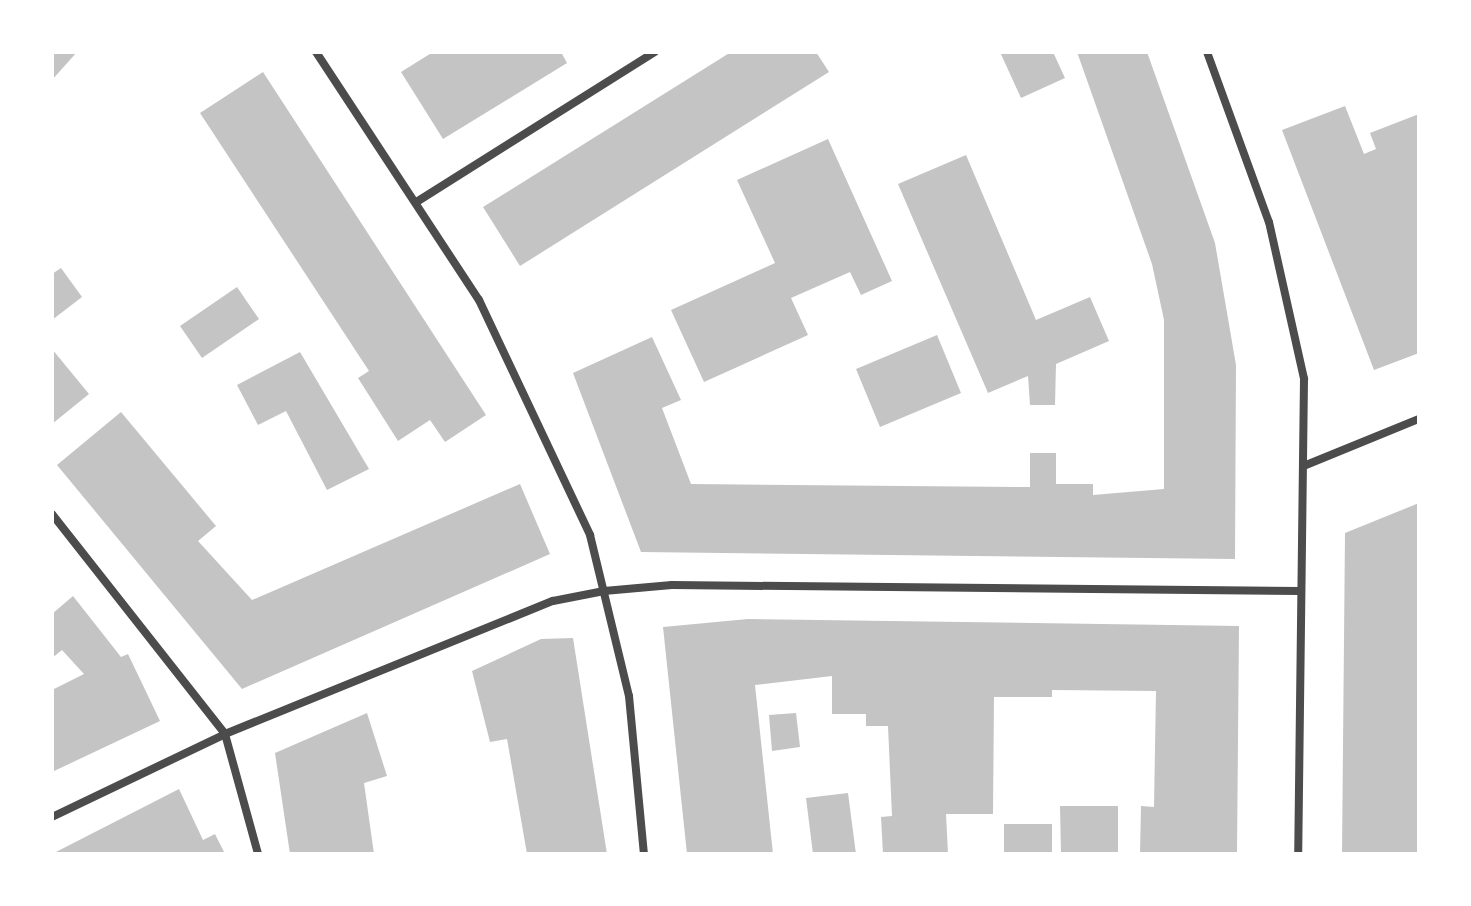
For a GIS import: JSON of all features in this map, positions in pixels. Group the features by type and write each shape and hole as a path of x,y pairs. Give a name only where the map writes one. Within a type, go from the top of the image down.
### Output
{"street":[{"path":"316,52 418,201 533,404 590,535 629,696 644,854"},
{"path":"418,201 655,52"},
{"path":"1207,52 1291,300 1304,379 1306,465 1301,591 1298,854"},
{"path":"1306,465 1419,419"},
{"path":"52,514 225,734 258,854"},
{"path":"52,817 225,734 553,601 604,591 672,585 1301,591"}],"building":[{"path":"52,52 77,52 52,80"},
{"path":"433,52 561,52 567,63 443,139 401,72"},
{"path":"731,52 816,52 829,72 520,266 483,207"},
{"path":"1000,52 1053,52 1065,78 1021,98"},
{"path":"1077,52 1147,52 1215,243 1236,365 1235,559 641,552 573,373 652,337 681,400 662,408 691,484 1030,487 1030,453 1056,453 1056,484 1093,484 1093,495 1164,489 1164,320 1152,264"},
{"path":"263,72 486,415 445,442 430,420 398,441 358,378 369,371 200,113"},
{"path":"1345,106 1364,154 1376,149 1370,133 1419,114 1419,353 1374,370 1282,130"},
{"path":"828,139 892,281 861,295 850,272 791,298 808,335 704,382 671,310 775,263 737,180"},
{"path":"966,155 1036,320 1090,297 1109,341 1056,364 1055,405 1030,405 1028,376 988,393 898,184"},
{"path":"61,268 82,297 52,320 52,274"},
{"path":"237,287 259,319 202,358 180,326"},
{"path":"937,335 961,393 880,427 856,369"},
{"path":"52,349 89,394 52,424"},
{"path":"300,352 369,469 327,490 286,411 258,425 237,385"},
{"path":"121,412 216,526 198,541 252,600 520,484 550,554 242,689 57,465"},
{"path":"1419,503 1419,854 1342,854 1345,533"},
{"path":"73,596 121,657 128,654 160,721 52,772 52,690 84,674 62,650 52,658 52,614"},
{"path":"748,619 1239,626 1237,854 1140,854 1141,806 1154,807 1156,691 1052,690 1052,697 994,697 993,814 946,814 948,854 883,854 881,817 892,816 888,726 866,726 866,714 832,714 832,676 755,685 773,854 687,854 663,627"},
{"path":"573,638 607,854 527,854 507,739 490,742 472,671 541,639"},
{"path":"367,713 387,776 364,783 374,854 290,854 275,753"},
{"path":"796,713 800,747 772,751 769,715"},
{"path":"179,789 203,840 215,834 225,854 52,854"},
{"path":"848,793 856,854 813,854 806,798"},
{"path":"1060,806 1118,806 1118,854 1061,854"},
{"path":"1004,824 1052,824 1052,854 1004,854"}]}
